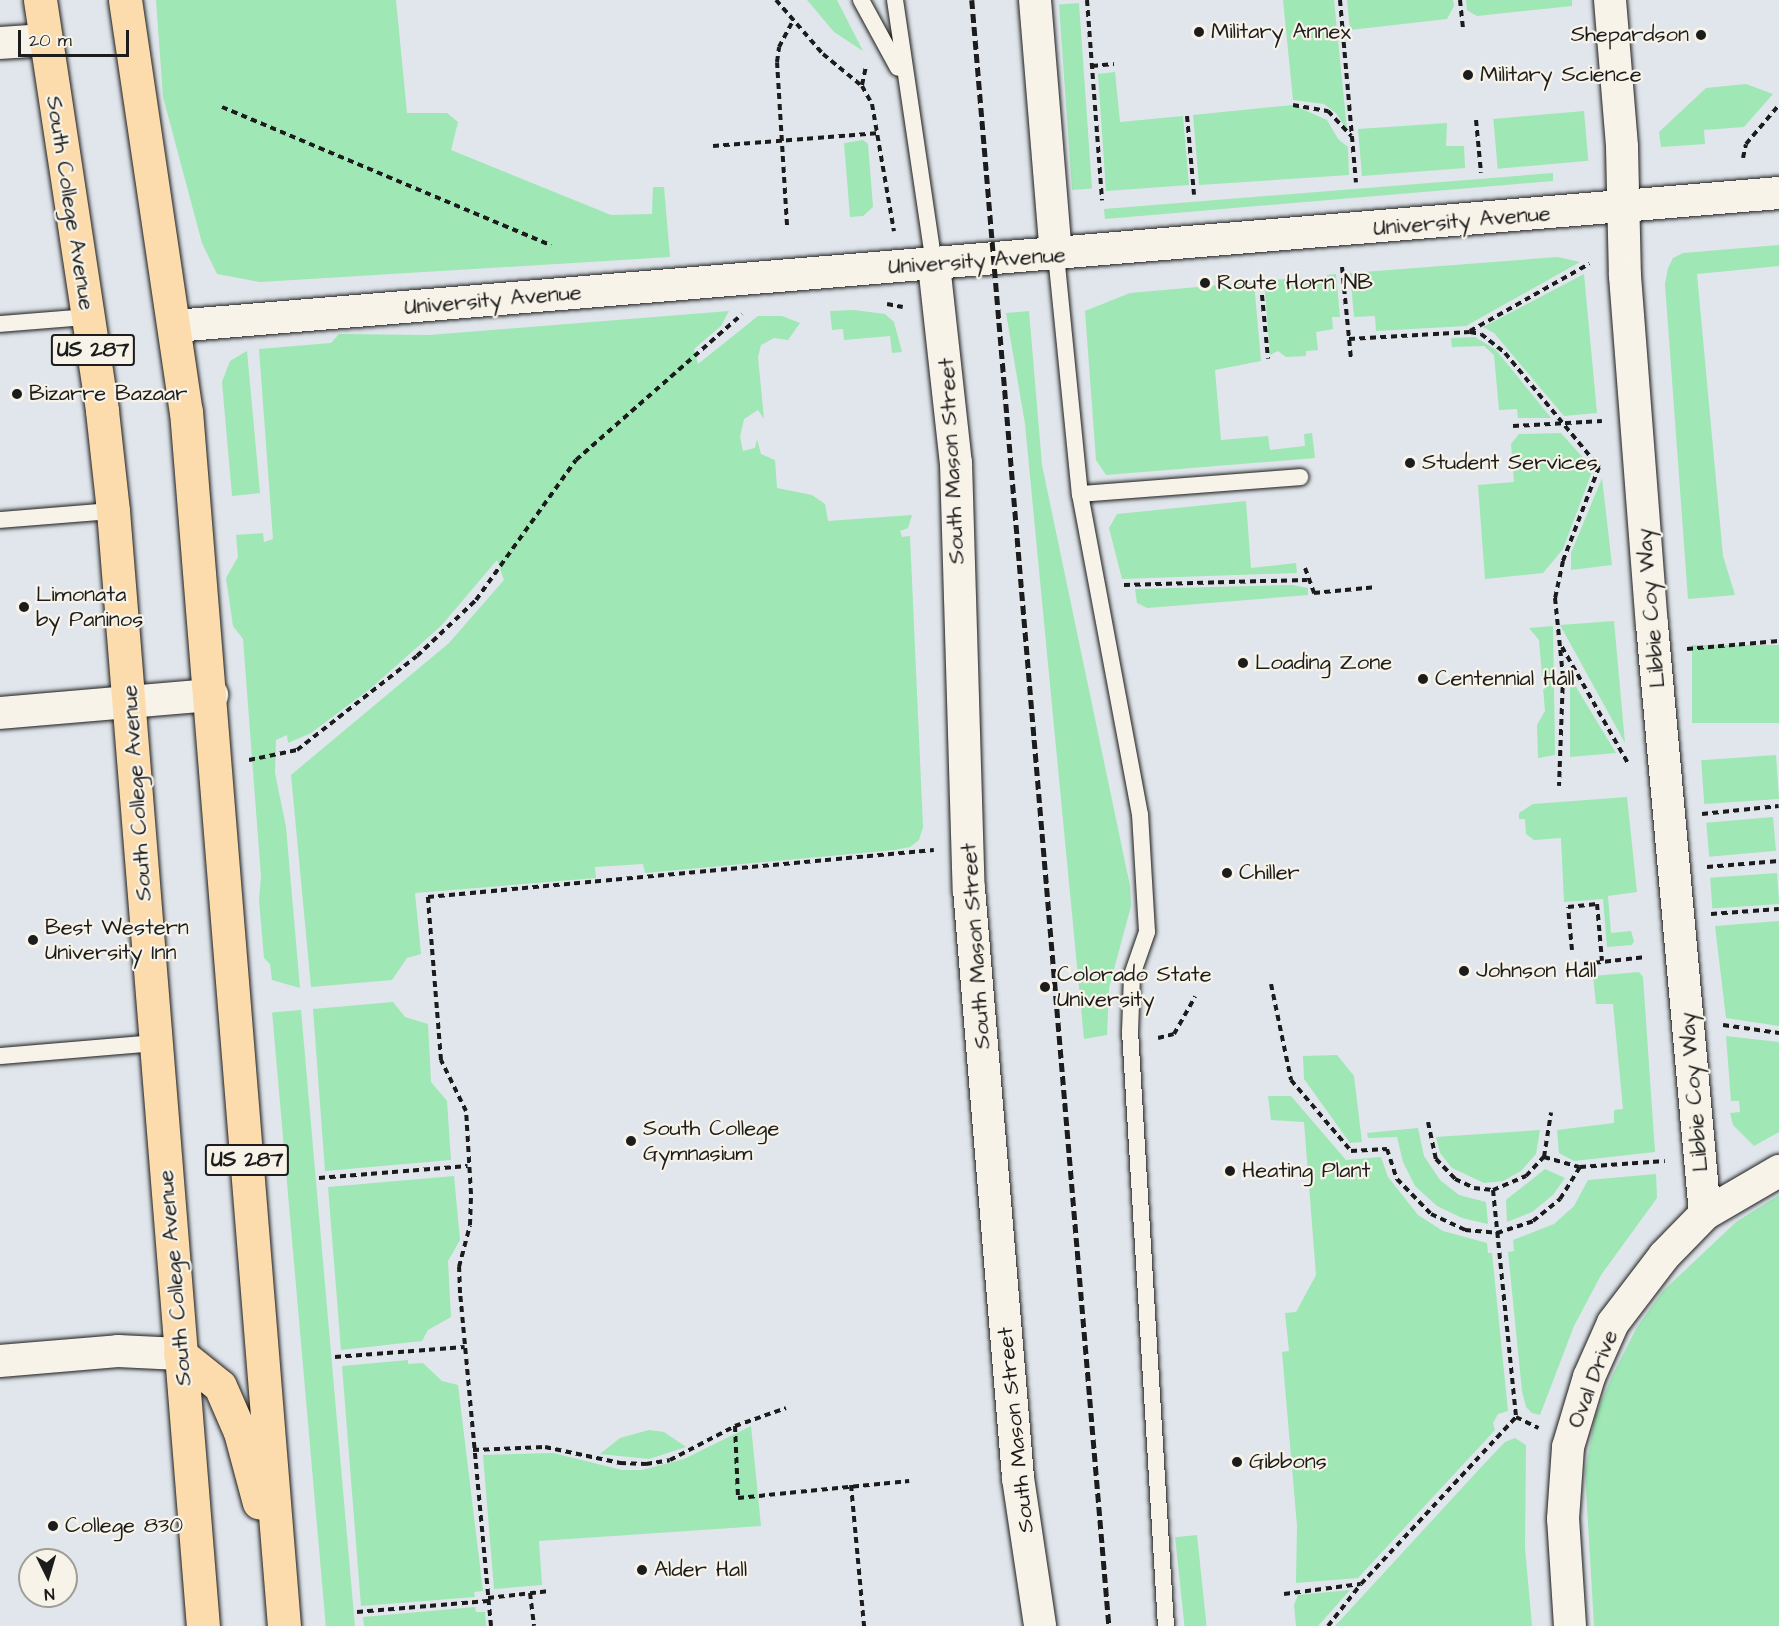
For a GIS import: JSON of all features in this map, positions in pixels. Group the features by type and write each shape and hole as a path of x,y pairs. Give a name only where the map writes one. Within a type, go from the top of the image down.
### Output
{"highway":[{"name":"South College Avenue","path":"40,0 113,511 131,702 203,1626"},
{"name":"US 287","path":"125,0 136,92 176,326 212,695 284,1626"},
{"path":"180,1354 220,1386 240,1432 280,1580"}],"street":[{"path":"1035,0 1056,255"},
{"name":"Libbie Coy Way","path":"1610,0 1622,147 1621,208 1653,637 1705,1214"},
{"path":"0,43 45,40"},
{"name":"University Avenue","path":"176,326 1056,255 1779,193"},
{"name":"South Mason Street","path":"934,265 956,463 969,889 1018,1478 1040,1626"},
{"path":"0,712 212,695"},
{"name":"Oval Drive","path":"1570,1626 1563,1518 1568,1447 1589,1377 1614,1323 1664,1256 1705,1214 1779,1171"},
{"path":"0,1361 118,1351 180,1354"}],"lane":[{"path":"861,0 903,77"},
{"path":"895,0 903,77 934,265"},
{"path":"1056,255 1080,494 1140,814 1147,932 1132,975 1130,1031 1166,1626"},
{"path":"0,324 87,317"},
{"path":"1080,494 1300,477"},
{"path":"0,520 113,511"},
{"path":"0,1056 156,1043"}],"path":[{"path":"776,0 792,23 862,86 879,133 894,232"},
{"path":"1087,0 1102,200"},
{"path":"1340,0 1356,182"},
{"path":"1460,0 1463,29"},
{"path":"787,225 777,62 779,47 792,23"},
{"path":"1092,66 1114,64"},
{"path":"1293,105 1328,111 1352,136"},
{"path":"1743,158 1746,144 1779,105"},
{"path":"222,107 551,245"},
{"path":"1187,116 1194,195"},
{"path":"1476,120 1481,173"},
{"path":"713,146 879,133"},
{"path":"1470,332 1589,264"},
{"path":"1342,267 1351,359"},
{"path":"1260,274 1268,358"},
{"path":"879,304 911,309"},
{"path":"243,761 297,750 417,656 476,600 576,460 743,313 754,312"},
{"path":"1349,339 1470,332 1492,340 1599,467 1563,561 1555,598 1564,720 1559,786"},
{"path":"1512,426 1605,421"},
{"path":"1305,568 1307,580 1314,593 1377,587"},
{"path":"1097,586 1307,580"},
{"path":"1685,649 1779,641"},
{"path":"1560,644 1630,766"},
{"path":"1698,814 1779,806"},
{"path":"491,1626 473,1450 459,1267 470,1225 466,1111 441,1060 428,897 935,850"},
{"path":"1703,867 1779,861"},
{"path":"1572,950 1568,907 1597,904 1602,961"},
{"path":"1707,915 1779,909"},
{"path":"1584,964 1650,957"},
{"path":"1271,984 1291,1080 1351,1151 1387,1149 1397,1179 1431,1214 1466,1230 1497,1233 1533,1221 1560,1199 1580,1167"},
{"path":"1147,1040 1174,1034 1195,997"},
{"path":"1717,1024 1779,1033"},
{"path":"1428,1122 1436,1159 1455,1179 1474,1188 1493,1190 1526,1176 1544,1157 1551,1113"},
{"path":"1544,1157 1580,1167 1666,1161"},
{"path":"319,1178 468,1166"},
{"path":"1328,1626 1361,1584 1516,1417 1493,1190"},
{"path":"335,1357 465,1347"},
{"path":"473,1450 545,1447 620,1463 646,1464 670,1460 735,1426 786,1408"},
{"path":"1516,1417 1543,1429"},
{"path":"735,1426 738,1498 909,1481"},
{"path":"851,1485 864,1626"},
{"path":"1284,1594 1361,1584"},
{"path":"357,1612 488,1600 550,1590"},
{"path":"530,1593 534,1626"}],"green space":[{"path":"156,0 396,0 407,113 447,113 458,122 451,150 611,215 652,214 653,187 664,187 670,257 260,282 217,274 202,243 163,97"},
{"path":"807,0 837,0 863,51 834,32"},
{"path":"1283,0 1334,0 1347,130 1336,113 1324,104 1293,100"},
{"path":"1347,0 1453,0 1454,6 1447,19 1350,30"},
{"path":"1466,0 1572,0 1572,6 1477,16 1467,10"},
{"path":"1079,3 1092,189 1072,190 1059,4"},
{"path":"1115,72 1120,122 1183,116 1189,185 1106,191 1098,74"},
{"path":"1746,84 1773,94 1744,127 1704,130 1705,144 1661,147 1659,132 1706,88"},
{"path":"1293,105 1327,120 1338,139 1348,147 1349,175 1199,185 1193,115"},
{"path":"1584,111 1588,161 1498,169 1493,119"},
{"path":"1447,123 1446,146 1464,146 1465,168 1362,176 1358,129"},
{"path":"863,140 868,144 873,207 863,216 850,217 844,143"},
{"path":"1553,173 1553,181 1105,219 1104,209"},
{"path":"1779,245 1779,266 1697,274 1723,556 1735,595 1688,599 1665,284 1668,268 1673,258 1683,253"},
{"path":"1558,257 1580,262 1466,326 1376,331 1375,316 1354,317 1350,273"},
{"path":"1336,274 1340,317 1332,317 1333,329 1316,332 1318,350 1306,351 1306,356 1286,357 1278,351 1270,355 1264,280 1327,278 1327,275"},
{"path":"1584,274 1597,413 1564,416 1494,333 1483,327"},
{"path":"1254,282 1261,361 1215,370 1221,440 1268,436 1270,450 1305,446 1304,434 1312,433 1315,458 1106,475 1096,460 1085,311 1130,293"},
{"path":"854,310 885,314 894,322 902,352 892,353 890,336 844,340 843,329 832,330 830,311"},
{"path":"729,311 721,326 694,349 698,364 758,316 782,316 800,323 788,340 774,338 761,345 758,357 764,419 758,410 744,419 740,437 743,451 755,448 757,439 761,454 775,460 777,488 812,495 825,504 828,521 912,515 908,528 900,531 902,537 910,536 923,827 919,840 910,847 894,850 645,873 643,864 595,867 596,878 415,893 421,954 407,958 392,980 311,987 291,775 449,643 504,580 497,560 441,626 371,688 311,733 288,743 287,735 276,740 275,773 286,827 300,988 272,980 270,964 264,958 259,900 261,877 243,639 233,626 226,578 238,557 236,535 263,533 264,542 273,539 259,349 331,343 339,334 429,335"},
{"path":"1029,311 1042,465 1130,886 1131,906 1109,988 1107,1035 1084,1039 1025,424 1006,313"},
{"path":"1475,337 1496,350 1551,418 1518,418 1517,409 1499,410 1494,355 1484,346 1452,347 1451,338"},
{"path":"247,351 260,493 232,496 222,382 230,361"},
{"path":"1561,433 1593,469 1563,549 1543,573 1485,579 1478,485 1514,482 1511,444 1519,434"},
{"path":"1602,478 1612,565 1571,570 1571,553"},
{"path":"1246,501 1251,568 1296,563 1297,573 1122,579 1109,528 1117,514"},
{"path":"1292,585 1308,588 1308,595 1147,608 1137,603 1135,589"},
{"path":"1614,621 1625,743 1560,625"},
{"path":"1553,626 1555,755 1538,758 1537,725 1545,711 1539,640 1529,628"},
{"path":"1692,645 1779,645 1779,723 1692,723"},
{"path":"1570,677 1616,753 1570,757"},
{"path":"1776,755 1779,799 1704,804 1701,760"},
{"path":"1627,797 1637,892 1608,896 1611,933 1631,931 1634,941 1632,945 1607,947 1603,899 1564,902 1561,838 1534,840 1526,834 1525,819 1519,819 1519,813 1533,804"},
{"path":"1773,817 1776,851 1709,857 1706,823"},
{"path":"1777,873 1779,904 1712,909 1710,878"},
{"path":"1779,921 1779,1026 1726,1018 1715,926"},
{"path":"1639,972 1643,977 1655,1152 1574,1161 1559,1153 1557,1130 1614,1123 1614,1110 1623,1109 1613,1004 1596,1004 1593,976"},
{"path":"393,1002 405,1017 428,1024 431,1082 447,1101 451,1160 325,1171 313,1009"},
{"path":"301,1010 355,1626 326,1626 272,1013"},
{"path":"1726,1036 1779,1042 1779,1132 1754,1146 1733,1125 1730,1113 1740,1112 1739,1101 1731,1101"},
{"path":"1337,1055 1354,1076 1362,1142 1350,1143 1304,1079 1303,1056"},
{"path":"1268,1096 1291,1096 1346,1160 1381,1157 1388,1177 1418,1215 1443,1231 1487,1243 1488,1253 1492,1253 1508,1411 1498,1414 1493,1423 1495,1430 1358,1578 1296,1583 1297,1526 1282,1352 1289,1351 1285,1313 1296,1312 1316,1275 1304,1122 1271,1120"},
{"path":"1418,1128 1424,1156 1440,1180 1459,1195 1486,1202 1488,1224 1462,1218 1437,1206 1415,1186 1403,1162 1397,1137 1368,1138 1367,1133"},
{"path":"1540,1130 1536,1154 1521,1171 1503,1181 1484,1183 1452,1168 1440,1153 1436,1137"},
{"path":"1545,1169 1565,1178 1553,1195 1532,1212 1507,1222 1506,1200"},
{"path":"1656,1174 1657,1198 1601,1275 1574,1326 1540,1415 1532,1413 1526,1407 1522,1391 1508,1252 1514,1251 1513,1240 1554,1224 1574,1206 1588,1180"},
{"path":"454,1176 460,1240 448,1261 451,1317 428,1330 422,1341 341,1350 328,1187"},
{"path":"1779,1195 1779,1626 1594,1626 1585,1472 1595,1417 1612,1376 1637,1327 1663,1291 1736,1222"},
{"path":"408,1360 408,1364 423,1363 442,1381 458,1385 483,1591 474,1592 475,1597 361,1606 342,1366"},
{"path":"751,1426 761,1526 539,1541 542,1585 494,1589 483,1455 553,1453 622,1470 642,1470 684,1459"},
{"path":"649,1430 664,1432 686,1447 649,1459 600,1454 620,1438"},
{"path":"1515,1438 1526,1445 1525,1548 1532,1626 1335,1626 1505,1442"},
{"path":"1197,1535 1207,1626 1184,1626 1175,1537"},
{"path":"1350,1590 1318,1626 1296,1626 1294,1605 1298,1595"},
{"path":"475,1607 476,1612 485,1612 486,1626 364,1626 363,1617"}],"railway":[{"path":"972,0 1109,1626"}],"place":[{"name":"Military Annex","path":"1199,32"},
{"name":"Shepardson","path":"1701,35"},
{"name":"Military Science","path":"1468,75"},
{"name":"Route Horn NB","path":"1205,283"},
{"name":"Bizarre Bazaar","path":"17,394"},
{"name":"Student Services","path":"1410,463"},
{"name":"Limonata by Paninos","path":"24,607"},
{"name":"Loading Zone","path":"1243,663"},
{"name":"Centennial Hall","path":"1423,679"},
{"name":"Chiller","path":"1227,873"},
{"name":"Best Western University Inn","path":"33,940"},
{"name":"Johnson Hall","path":"1464,971"},
{"name":"Colorado State University","path":"1045,987"},
{"name":"South College Gymnasium","path":"631,1141"},
{"name":"Heating Plant","path":"1230,1171"},
{"name":"Gibbons","path":"1237,1462"},
{"name":"College 830","path":"53,1526"},
{"name":"Alder Hall","path":"642,1570"}]}
